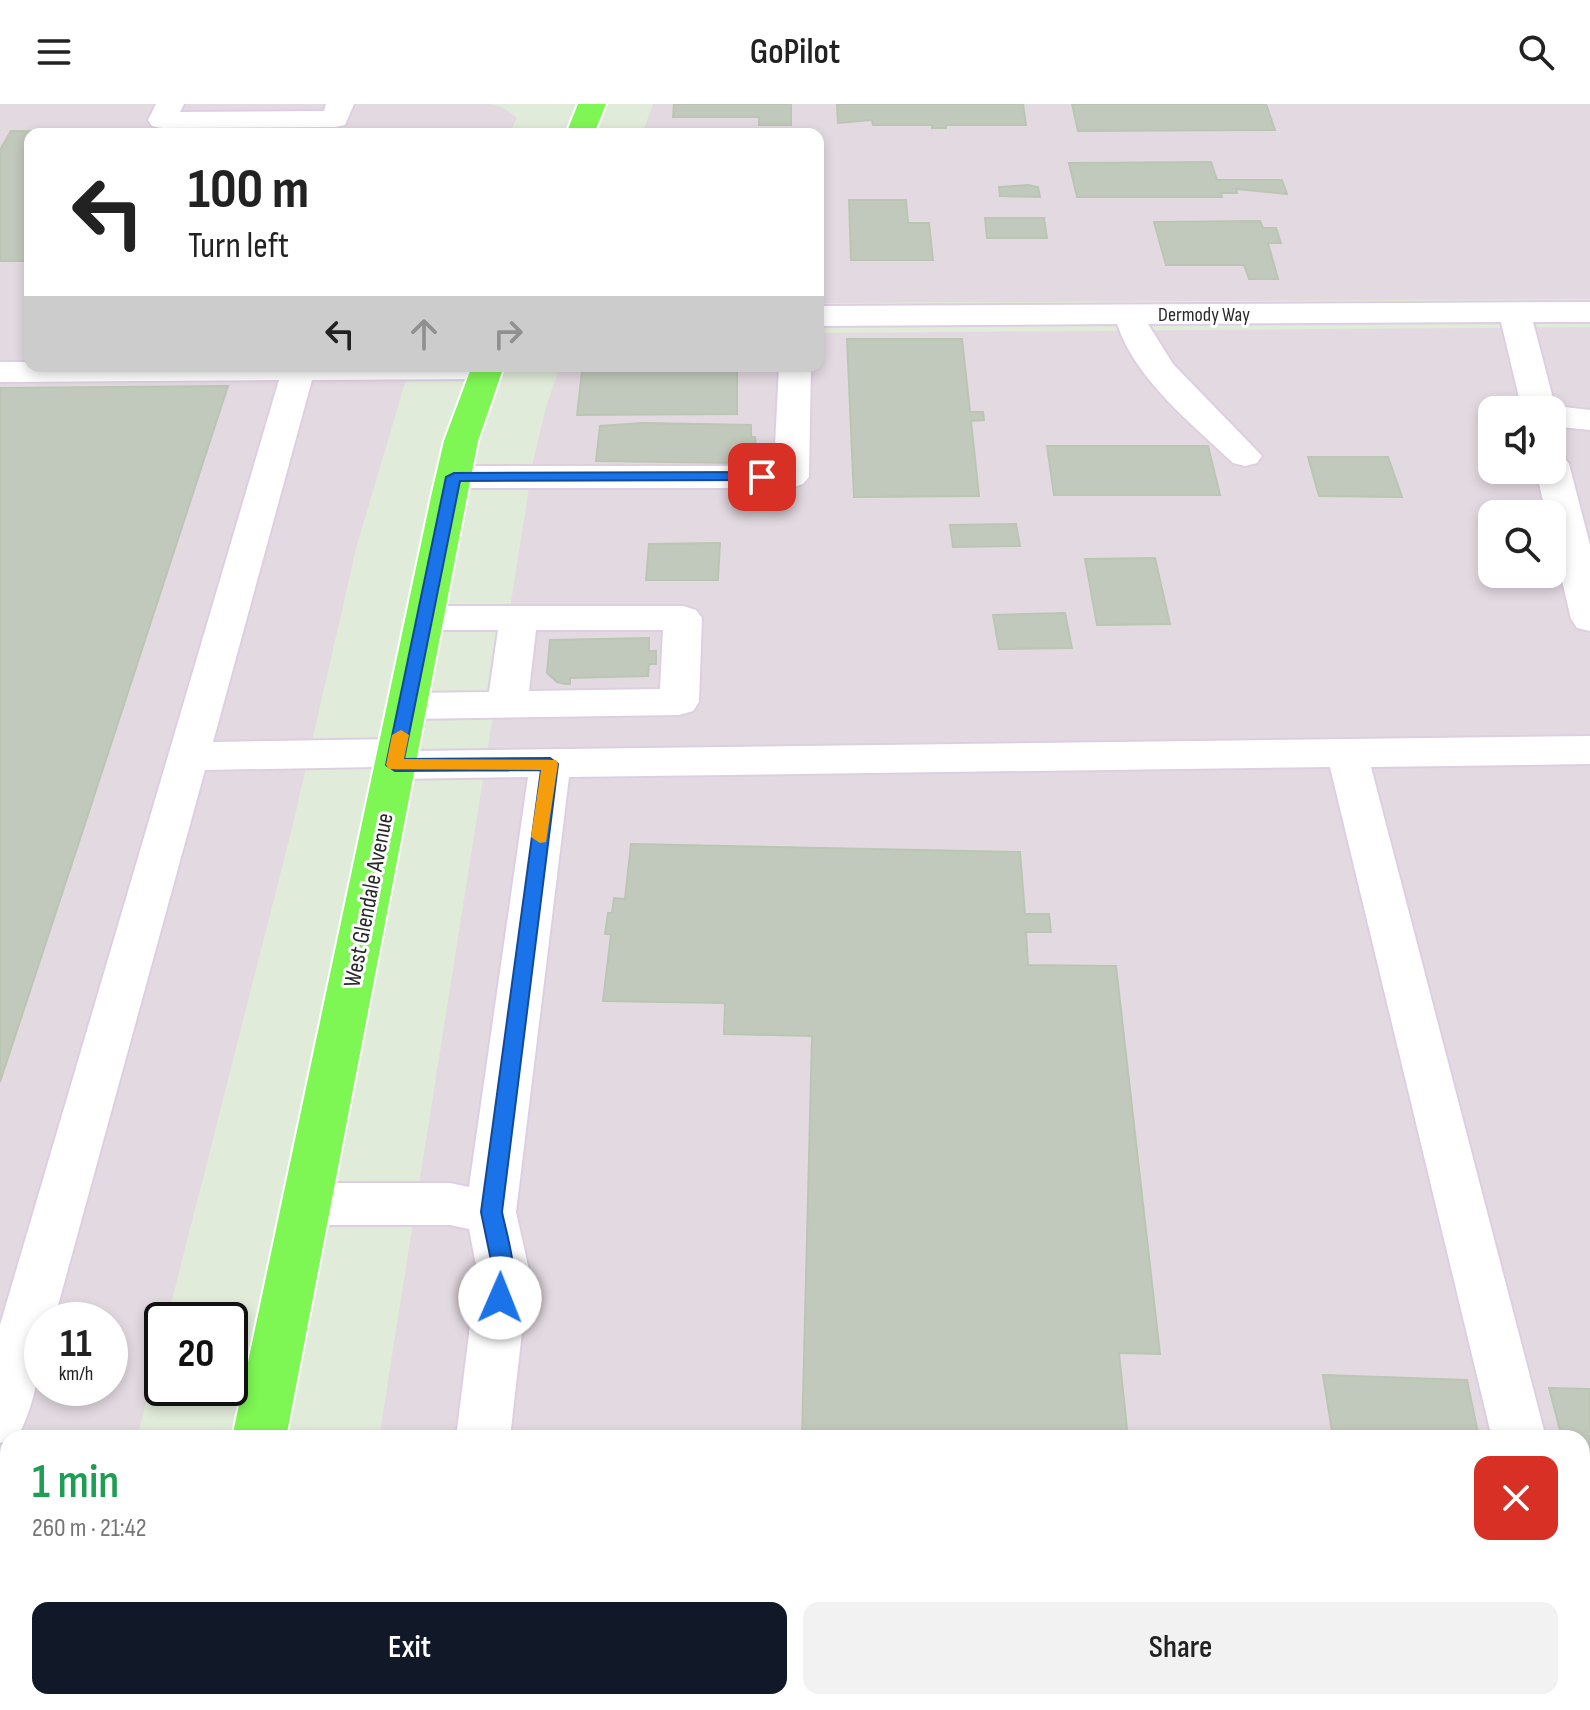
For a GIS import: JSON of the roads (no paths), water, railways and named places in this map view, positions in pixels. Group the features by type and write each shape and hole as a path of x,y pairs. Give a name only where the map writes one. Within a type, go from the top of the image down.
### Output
{"main road":[{"path":"582,128 592,104"},
{"name":"West Glendale Avenue","path":"261,1430 461,441 486,372"}],"street":[{"path":"170,104 162,120 335,119 340,104"},
{"path":"1515,312 1536,396"},
{"name":"Dermody Way","path":"824,316 1590,312"},
{"path":"1129,314 1133,331 1173,385 1245,456"},
{"path":"0,372 24,372"},
{"path":"0,1418 297,372"},
{"path":"454,477 791,477 795,372"},
{"path":"1566,417 1590,420"},
{"path":"1557,484 1590,619"},
{"path":"407,706 679,702 683,618 424,618"},
{"path":"507,704 519,618"},
{"path":"188,756 550,764 1590,750"},
{"path":"1347,753 1517,1430"},
{"path":"484,1430 503,1270 491,1212 550,764"},
{"path":"307,1204 450,1204 491,1212"}]}
